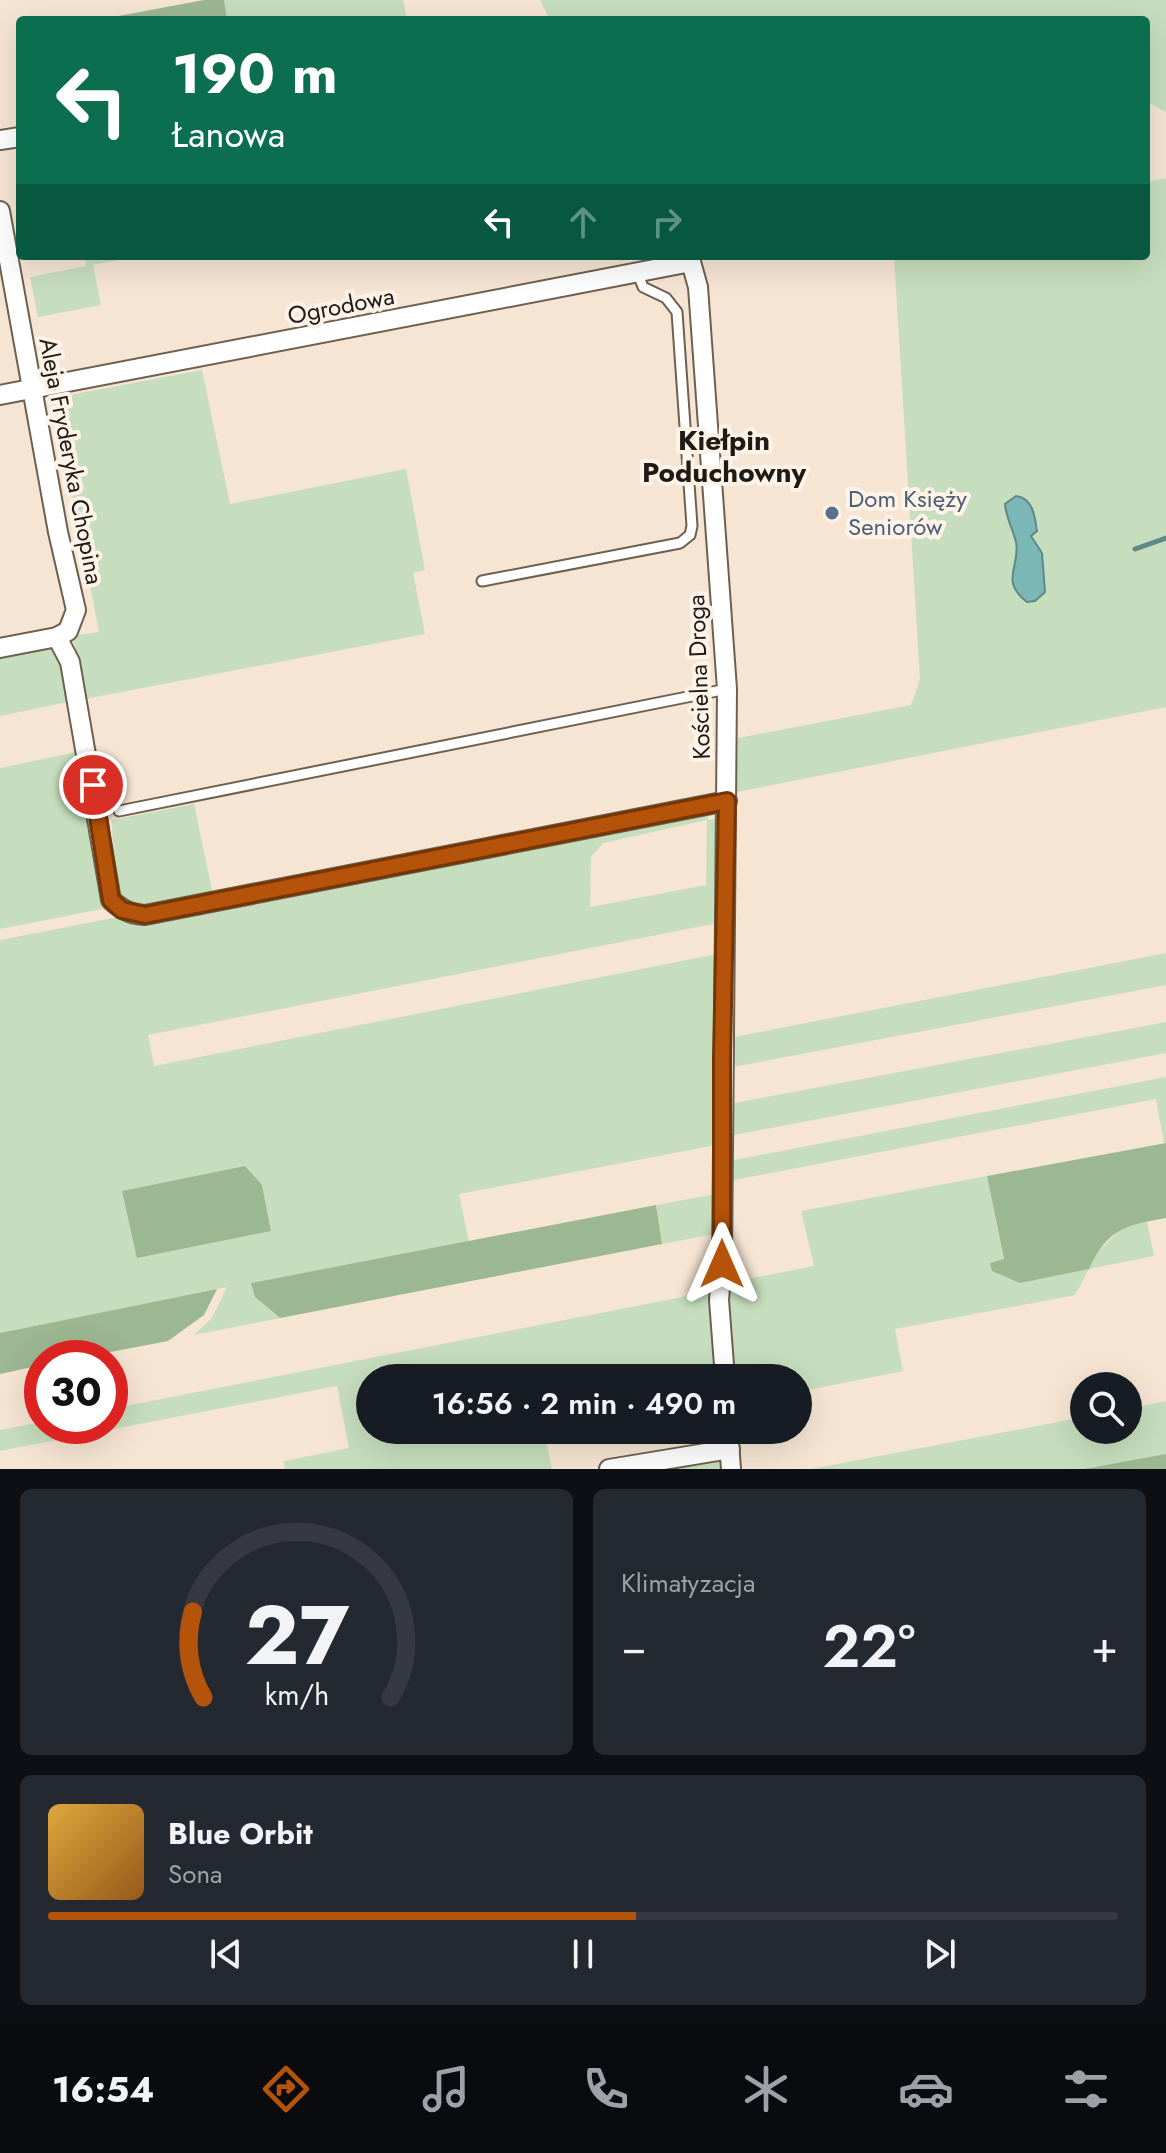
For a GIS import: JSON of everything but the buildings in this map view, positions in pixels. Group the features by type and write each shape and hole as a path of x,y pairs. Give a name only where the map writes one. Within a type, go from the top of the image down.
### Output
{"street":[{"name":"Aleja Fryderyka Chopina","path":"0,211 76,610 68,631 57,637"},
{"name":"Ogrodowa","path":"0,395 691,262"},
{"name":"Kościelna Droga","path":"691,262 698,287 727,689 722,1264 719,1300 724,1364"},
{"path":"0,648 57,637 70,662 111,900 122,910 145,915 727,801"},
{"path":"729,1444 731,1469"},
{"path":"609,1469 730,1449"}],"lane":[{"path":"482,581 680,543 690,535 692,526 677,312 666,298 643,287 638,274"},
{"path":"119,811 727,689"}],"green space":[{"path":"204,0 224,0 226,16 118,16"},
{"path":"224,0 403,0 406,16 226,16"},
{"path":"540,0 1166,0 1166,112 1150,103 1150,16 548,16"},
{"path":"1166,178 1166,707 732,793 733,739 911,705 920,679 894,260 1150,260 1150,181"},
{"path":"85,260 119,260 93,265 101,305 38,317 30,277 86,266"},
{"path":"202,370 230,504 406,469 425,570 413,573 425,634 85,699 73,636 99,632 53,398"},
{"path":"51,645 61,653 73,701 0,716 0,651"},
{"path":"81,751 102,881 102,909 0,929 0,768"},
{"path":"194,804 213,895 136,909 119,901 113,862 112,820"},
{"path":"707,812 708,820 721,818 718,923 148,1035 154,1066 717,954 716,1145 459,1194 469,1242 252,1283 261,1303 280,1318 194,1335 212,1318 227,1287 0,1333 0,940 123,916 133,923","holes":["707,820 706,885 590,907 591,857 603,843","262,1185 271,1230 195,1246"]},
{"path":"1166,953 1166,985 728,1068 729,1038"},
{"path":"1166,1022 1166,1053 729,1136 729,1104"},
{"path":"1166,1077 1166,1143 1156,1099 729,1181 729,1161"},
{"path":"1166,1143 1166,1218 1120,1231 1103,1245 1089,1269 1020,1283 992,1271 990,1263 1004,1259 987,1176"},
{"path":"245,1166 262,1185 271,1231 137,1258 122,1191"},
{"path":"987,1176 1004,1260 991,1263 993,1271 1020,1283 1096,1254 1123,1226 1147,1221 1154,1256 1089,1269 1075,1295 895,1329 903,1371 812,1389 812,1364 730,1364 727,1283 814,1266 801,1211"},
{"path":"716,1194 715,1234 662,1244 656,1205"},
{"path":"656,1205 662,1244 280,1318 255,1297 251,1283"},
{"path":"217,1289 204,1315 168,1341 128,1349 128,1340 24,1340 24,1369 0,1374 0,1333"},
{"path":"713,1291 716,1364 356,1364 356,1444 547,1444 552,1469 285,1469 284,1461 349,1448 337,1386 128,1426 128,1405"},
{"path":"1166,1401 1166,1454 1084,1469 811,1469 1070,1420 1070,1444 1142,1444 1142,1406"},
{"path":"24,1425 24,1444 36,1444 0,1451 0,1430"},
{"path":"1166,1454 1166,1469 1084,1469"},
{"path":"722,1458 723,1469 669,1469"}],"water":[{"path":"1016,496 1026,500 1032,509 1037,531 1031,536 1042,553 1045,592 1035,601 1027,602 1014,587 1017,551 1005,504"}],"waterway":[{"path":"1135,549 1166,538"}],"place":[{"name":"Dom Księży Seniorów","path":"832,513"}],"district":[{"name":"Kiełpin Poduchowny","path":"724,456"}],"route":[{"path":"93,785 111,900 122,910 145,915 727,801 722,1264"}]}
